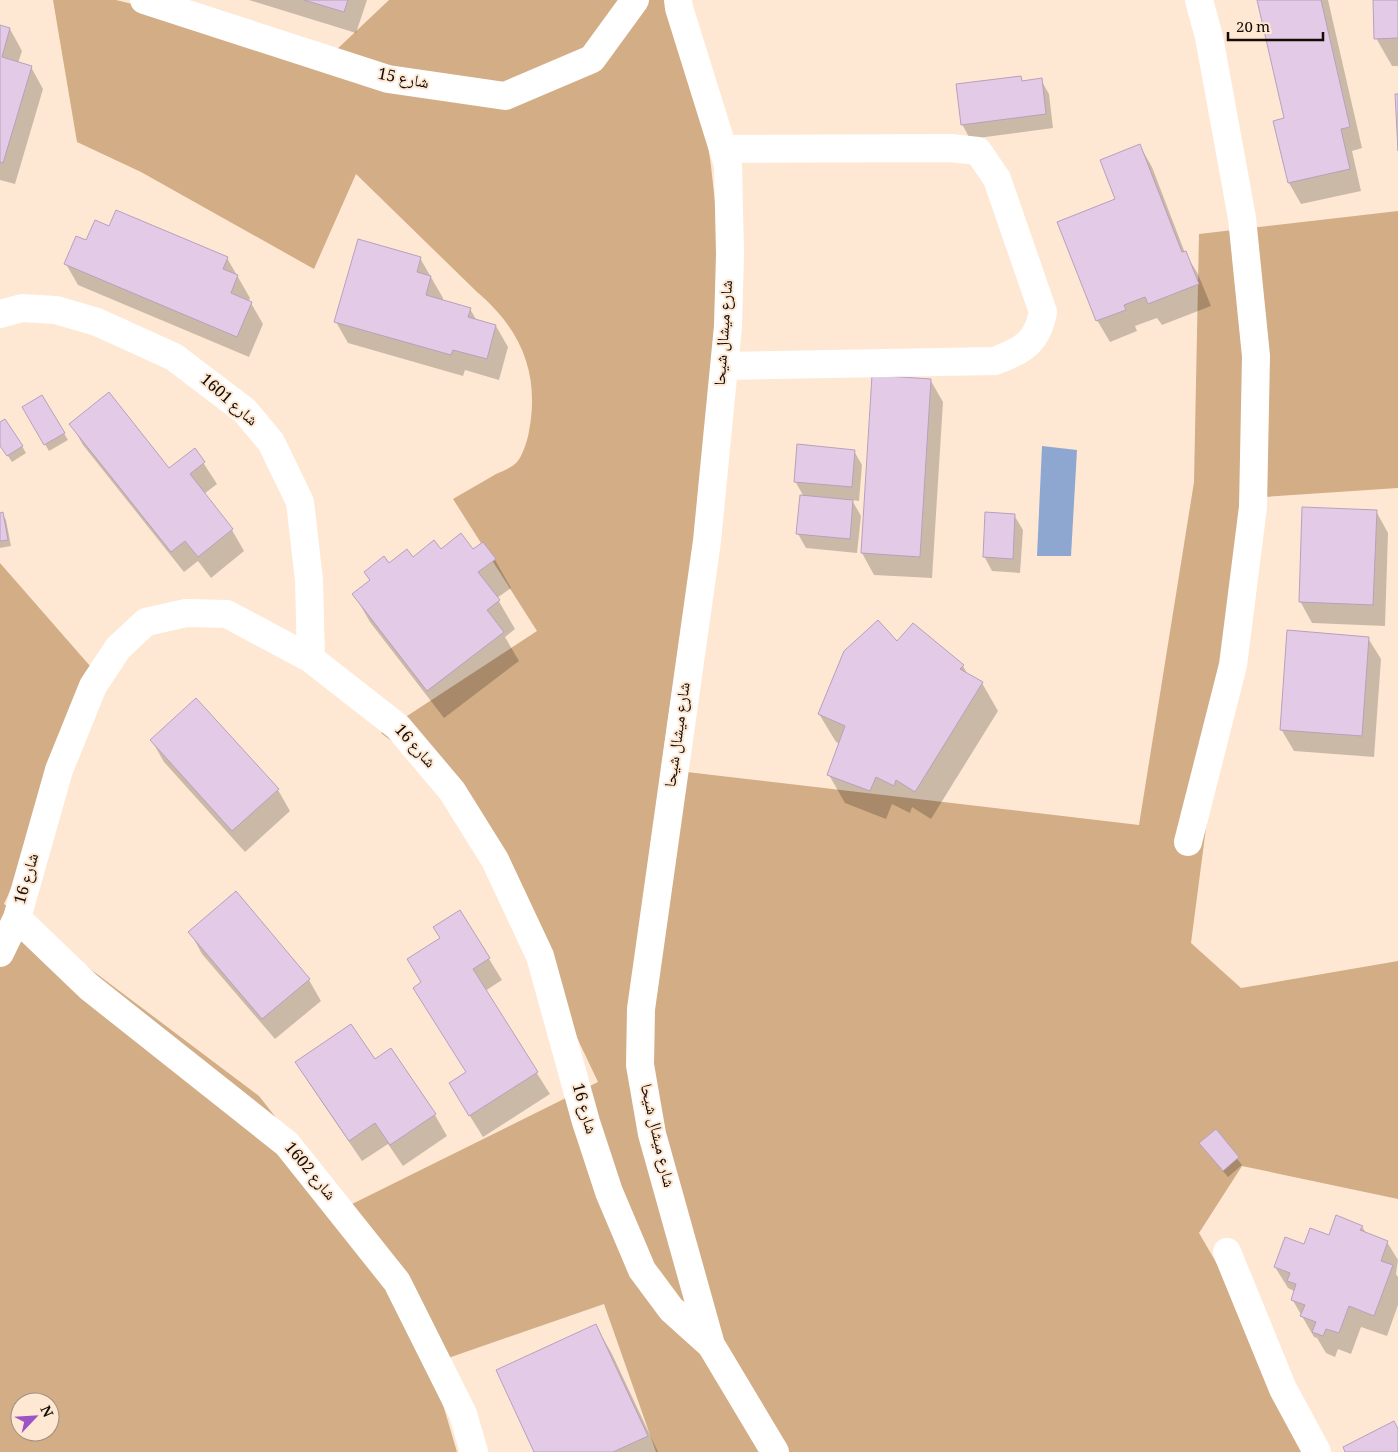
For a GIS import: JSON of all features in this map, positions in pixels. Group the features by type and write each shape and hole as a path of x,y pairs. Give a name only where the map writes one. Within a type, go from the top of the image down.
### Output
{"street":[{"name":"شارع 15","path":"144,0 388,79 505,96 592,59 635,0"},
{"name":"شارع ميشال شيحا","path":"678,0 728,165 730,254 728,326 707,541 641,1009 640,1065 652,1134 711,1345 775,1452"},
{"path":"1188,842 1233,665 1253,507 1256,356 1242,218 1209,37 1199,0"},
{"path":"724,150 950,148 978,151 997,179 1043,312 1040,327 1033,339 1017,352 995,361 724,366"},
{"name":"شارع 1601","path":"0,314 22,308 56,310 97,322 174,356 245,411 271,442 300,502 309,580 311,659"},
{"name":"شارع 16","path":"0,953 17,918 59,770 93,686 118,648 146,622 186,613 226,614 311,659 398,727 452,791 495,860 540,956 586,1122 609,1192 642,1270 672,1309 711,1345"},
{"name":"شارع 1602","path":"17,918 89,987 287,1144 397,1282 463,1414 474,1452"},
{"path":"1227,1252 1283,1389 1317,1452"}],"shaded area":[{"path":"53,0 116,0 333,53 389,0 678,0 702,104 711,166 718,230 720,357 661,769 1139,825 1194,482 1199,234 1398,211 1398,488 1249,498 1191,943 1241,988 1398,961 1398,1199 1242,1166 1199,1233 1327,1452 656,1452 604,1304 431,1364 457,1452 0,1452 0,563 104,682 4,904 259,1096 346,1207 598,1082 553,987 450,785 381,733 537,631 453,499 512,466 518,461 524,448 532,410 532,390 524,354 516,337 492,306 356,174 314,269 141,172 77,142"}],"water":[{"path":"1042,446 1077,450 1071,556 1037,556"}],"building":[{"path":"304,0 348,0 344,12"},
{"path":"1257,0 1321,0 1350,127 1341,129 1350,169 1288,183 1273,121 1284,118"},
{"path":"1373,0 1398,0 1398,38 1374,39"},
{"path":"0,25 10,28 2,57 32,66 3,163 0,162"},
{"path":"1021,76 1022,81 1042,78 1046,114 961,125 956,84"},
{"path":"1395,94 1398,94 1398,151"},
{"path":"1140,144 1182,252 1186,251 1199,284 1148,304 1145,297 1124,305 1126,310 1096,321 1057,222 1115,199 1100,160"},
{"path":"116,210 228,257 223,269 238,275 231,293 252,302 237,337 64,264 76,236 86,240 95,220 109,226"},
{"path":"358,239 421,257 417,272 431,276 426,295 471,308 468,317 496,325 487,359 453,350 451,355 334,322"},
{"path":"872,375 931,379 920,557 861,553"},
{"path":"109,392 169,468 195,448 205,462 190,474 233,529 198,557 185,541 171,552 69,424"},
{"path":"42,395 65,433 44,445 22,407"},
{"path":"5,419 23,446 7,456 0,446 0,422"},
{"path":"797,444 855,450 852,487 794,482"},
{"path":"800,495 853,500 850,539 796,534"},
{"path":"1302,507 1377,510 1373,605 1299,602"},
{"path":"3,512 8,540 0,541 0,513"},
{"path":"985,512 1015,514 1013,559 983,557"},
{"path":"461,533 473,549 483,542 496,559 478,572 500,600 487,610 504,632 427,691 352,594 370,580 364,572 384,556 389,563 407,549 413,557 434,540 441,549"},
{"path":"878,620 897,641 913,623 964,665 960,669 983,682 915,792 896,780 894,786 876,777 870,791 827,775 845,726 818,714 844,651"},
{"path":"1287,630 1369,637 1362,736 1280,730"},
{"path":"196,698 279,789 232,831 150,740"},
{"path":"236,891 310,979 262,1019 188,932"},
{"path":"460,910 490,958 473,969 538,1072 469,1116 449,1083 466,1072 413,988 421,982 407,959 440,938 433,927"},
{"path":"351,1024 375,1059 391,1048 436,1114 390,1145 375,1123 349,1141 295,1062"},
{"path":"1216,1129 1239,1157 1223,1171 1199,1143"},
{"path":"1336,1215 1363,1226 1360,1230 1388,1241 1381,1261 1393,1265 1374,1316 1349,1306 1339,1333 1326,1329 1323,1336 1312,1332 1316,1322 1300,1316 1305,1305 1291,1300 1296,1284 1287,1281 1290,1273 1274,1267 1285,1237 1304,1244 1310,1228 1329,1235"},
{"path":"596,1324 648,1436 613,1452 534,1452 496,1370"},
{"path":"1394,1421 1398,1429 1398,1452 1345,1452 1343,1447"}]}
